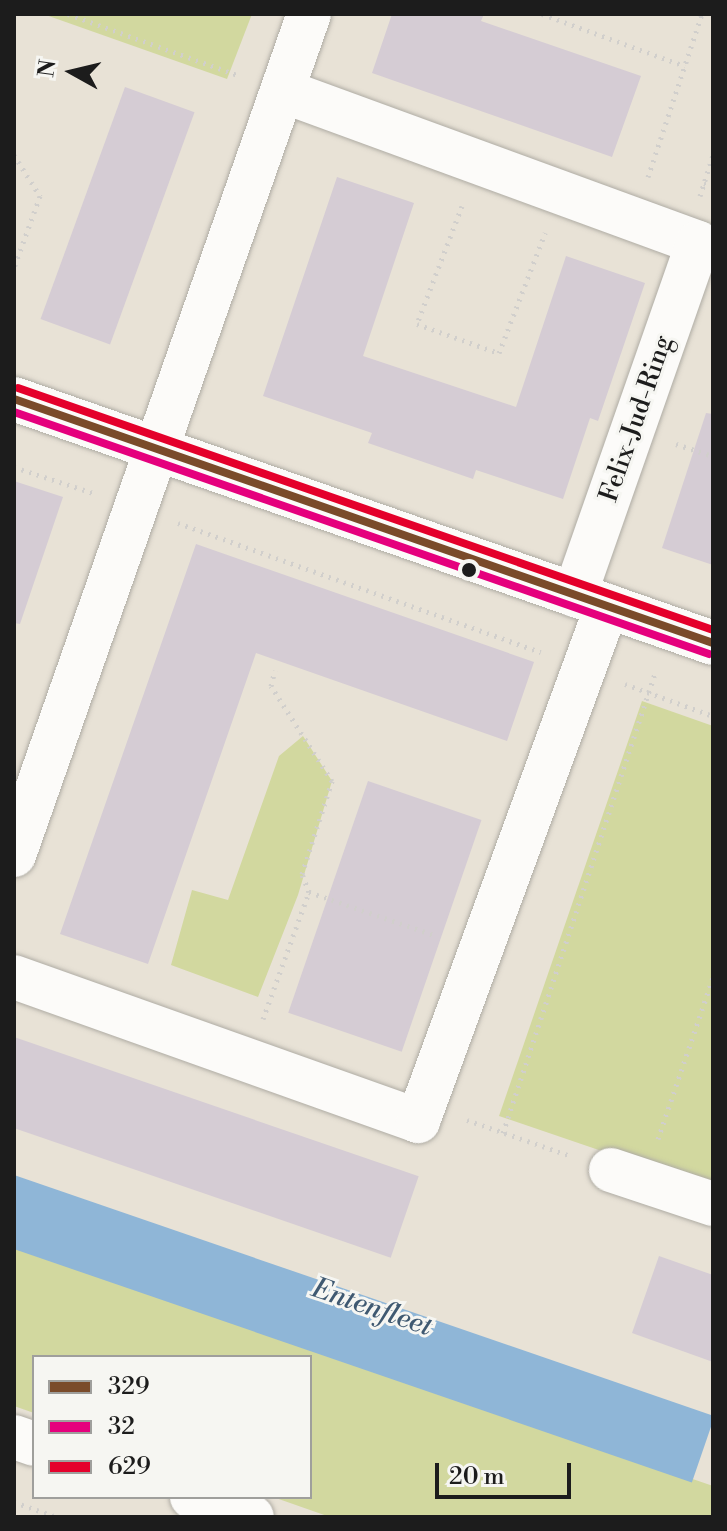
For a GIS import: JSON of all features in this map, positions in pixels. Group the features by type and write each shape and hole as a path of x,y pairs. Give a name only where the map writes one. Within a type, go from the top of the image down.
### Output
{"street":[{"path":"14,855 309,14"},
{"path":"283,91 634,220"},
{"name":"Felix-Jud-Ring","path":"425,1104 584,668 591,600 698,243 634,220"},
{"path":"14,399 713,643"},
{"path":"14,977 418,1121 425,1104"},
{"path":"627,1176 713,1204"},
{"path":"198,1499 252,1517"}],"path":[{"path":"68,14 283,91"},
{"path":"542,14 685,66"},
{"path":"634,220 702,14"},
{"path":"14,155 40,196 14,268"},
{"path":"478,163 417,324 499,353 560,192"},
{"path":"704,183 713,186"},
{"path":"14,467 713,716"},
{"path":"503,1133 648,693 672,629"},
{"path":"247,1061 309,892 302,874 332,781 271,686 275,670"},
{"path":"309,892 483,951"},
{"path":"425,1104 627,1176 713,977"},
{"path":"14,1502 57,1517"}],"green space":[{"path":"43,14 252,14 227,79"},
{"path":"642,701 713,726 713,1189 499,1116"},
{"path":"303,736 332,781 298,895 258,997 171,965 192,890 228,900 279,756"},
{"path":"14,1245 713,1486 713,1517 330,1517 279,1499 312,1499 312,1355 32,1355 32,1412 14,1406"}],"water":[{"name":"Entenfleet","path":"14,1175 713,1416 692,1482 14,1249"}],"building":[{"path":"392,14 484,14 481,21 641,76 612,157 372,73"},
{"path":"125,87 195,112 110,344 41,319"},
{"path":"337,177 414,203 363,356 516,407 566,256 645,283 598,421 590,418 563,499 476,470 473,479 368,443 372,433 263,396"},
{"path":"706,413 713,414 713,565 662,548"},
{"path":"14,481 63,497 20,624 14,623"},
{"path":"196,544 534,662 507,741 256,653 148,964 60,934"},
{"path":"368,781 481,820 402,1052 288,1013"},
{"path":"14,1037 419,1176 391,1258 14,1128"},
{"path":"659,1256 713,1275 713,1362 632,1333"}],"transit line":[{"name":"629","path":"18,388 713,630"},
{"name":"329","path":"14,399 713,643"},
{"name":"32","path":"14,412 709,654"}]}
